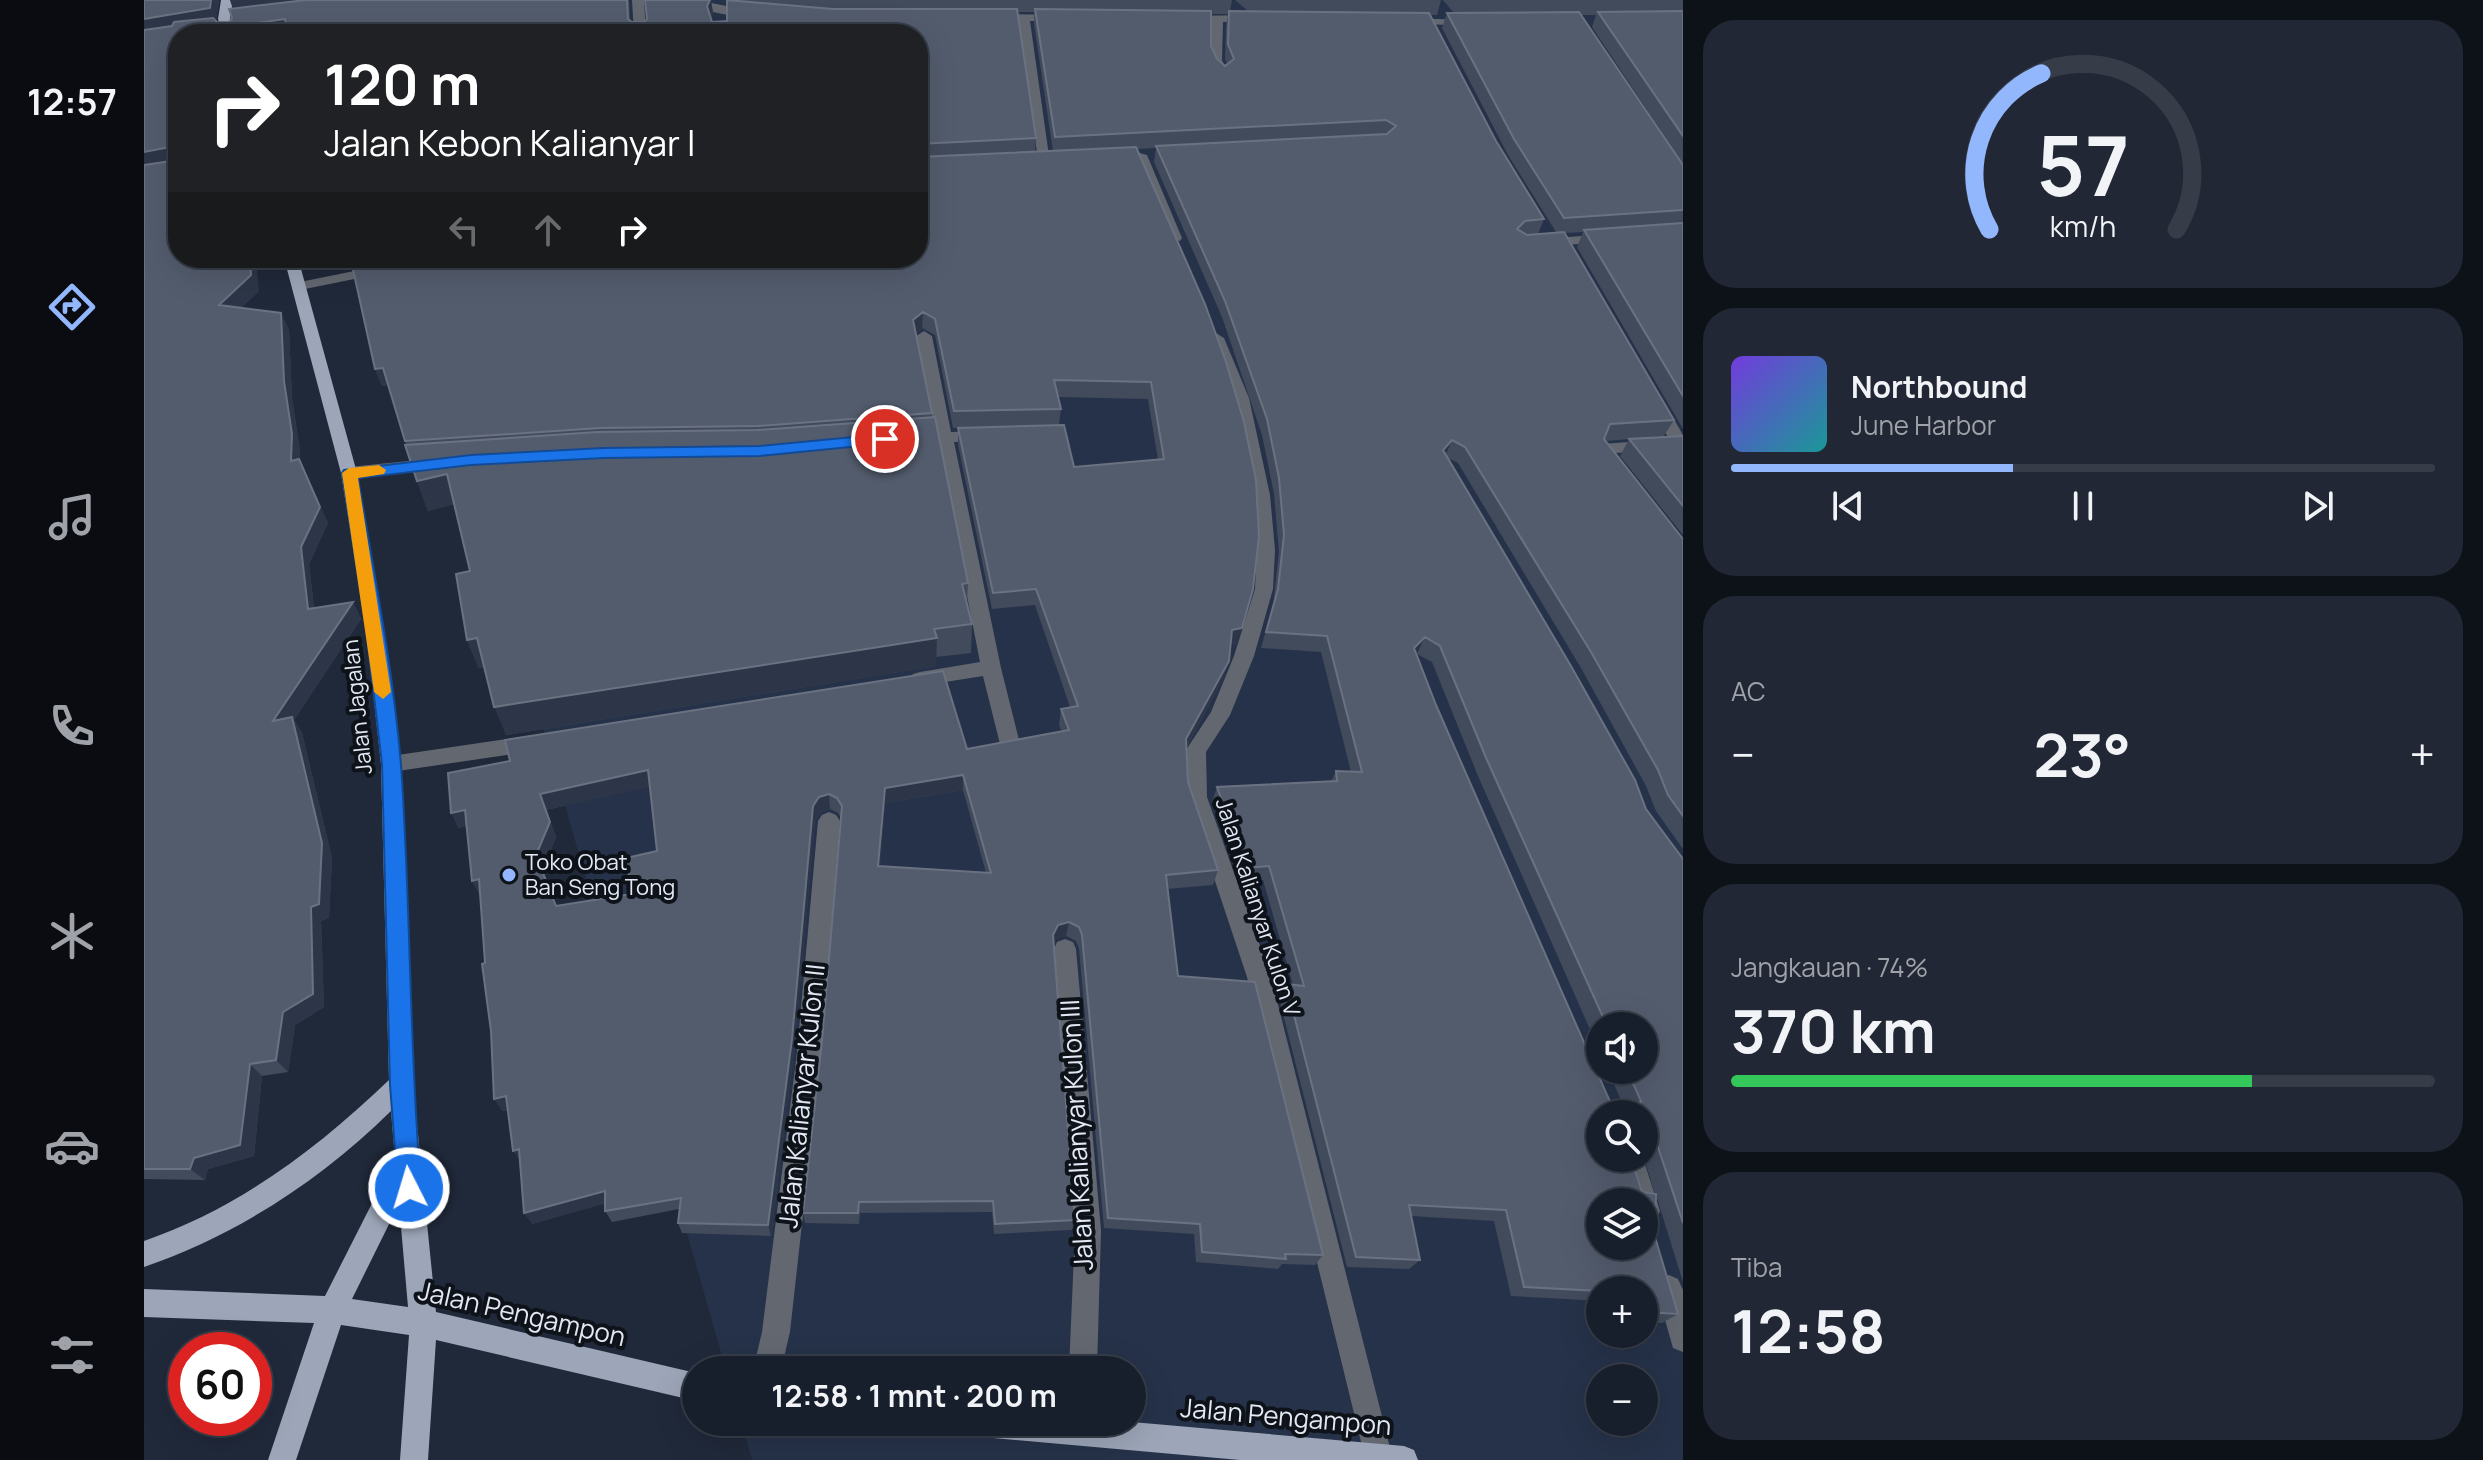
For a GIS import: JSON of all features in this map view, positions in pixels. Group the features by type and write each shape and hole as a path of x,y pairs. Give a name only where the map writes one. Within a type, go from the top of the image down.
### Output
{"main road":[{"path":"226,24 227,0"},
{"name":"Jalan Jagalan","path":"294,268 349,473 375,628 391,764 401,1085 423,1323 414,1460"},
{"path":"144,1254 213,1224 270,1192 367,1119 401,1085"},
{"path":"282,1460 332,1310 407,1161"},
{"name":"Jalan Pengampon","path":"144,1303 332,1310 423,1323 682,1384"},
{"name":"Jalan Pengampon","path":"1146,1435 1311,1456 1392,1459"}],"street":[{"path":"638,0 639,24"},
{"path":"684,0 722,10 765,14"},
{"path":"1235,8 1245,18"},
{"path":"1444,11 1453,23"},
{"path":"982,12 1024,18 1066,19"},
{"path":"1024,18 1052,160 1029,161"},
{"path":"1171,19 1274,19"},
{"path":"1217,19 1216,60 1222,74"},
{"path":"1387,20 1484,23"},
{"path":"1430,22 1436,35"},
{"path":"1142,155 1182,255"},
{"path":"1535,243 1627,236"},
{"path":"300,286 390,268"},
{"name":"Jalan Kalianyar Kulon V","path":"1206,312 1241,398 1261,495 1266,550 1264,589 1244,656 1220,715 1196,750 1197,797 1259,977 1392,1459"},
{"path":"924,336 991,668 1010,744"},
{"path":"1624,479 1606,454 1608,448 1682,445 1650,392"},
{"path":"899,439 1002,435"},
{"path":"349,473 456,462"},
{"path":"898,683 991,668"},
{"path":"391,764 560,739"},
{"name":"Jalan Kalianyar Kulon II","path":"770,1356 776,1332 809,1052 829,821"},
{"name":"Jalan Kalianyar Kulon III","path":"1065,949 1088,1230 1084,1356"},
{"path":"1661,1262 1683,1338"}],"shaded area":[{"path":"336,0 1683,0 1683,1460 752,1460 745,1436 1146,1436 1146,1356 722,1356 412,268 928,268 928,24 342,24"}],"building":[{"path":"144,0 211,0 210,8 144,19"},
{"path":"306,0 627,0 628,19 644,22 647,19 645,0 710,0 707,6 712,22 727,21 727,0 833,9 1017,9 1036,138 928,143 928,24 286,24 285,19 250,24 173,24 213,18 217,22 229,22 232,18 229,9"},
{"path":"1035,9 1211,11 1211,46 1217,59 1225,66 1234,59 1228,44 1229,11 1429,13 1496,141 1544,219 1525,221 1517,229 1527,235 1564,232 1674,420 1610,424 1604,439 1683,539 1683,816 1668,795 1658,770 1591,652 1465,447 1452,440 1443,450 1571,666 1635,780 1646,809 1683,859 1683,1223 1658,1147 1658,1100 1641,1100 1633,1084 1658,1084 1658,1012 1601,1012 1487,760 1440,646 1425,637 1414,648 1586,1047 1586,1084 1602,1084 1609,1100 1586,1100 1586,1172 1636,1172 1641,1188 1586,1188 1586,1260 1658,1260 1658,1247 1678,1314 1658,1313 1658,1276 1586,1276 1586,1290 1524,1287 1506,1210 1409,1205 1420,1260 1356,1257 1286,984 1304,986 1269,866 1246,868 1217,787 1337,781 1336,771 1362,772 1327,636 1266,632 1278,589 1284,535 1279,478 1267,419 1225,301 1156,146 1387,134 1396,126 1386,120 1055,137"},
{"path":"1683,11 1683,136 1598,12"},
{"path":"1579,12 1683,165 1683,210 1564,218 1514,139 1447,13"},
{"path":"168,27 168,147 144,152 144,30"},
{"path":"1136,147 1205,304 1226,362 1244,422 1256,480 1259,536 1253,589 1242,628 1232,630 1229,661 1186,739 1188,782 1218,870 1166,875 1178,976 1255,982 1323,1255 1285,1254 1286,1259 1202,1252 1200,1224 1108,1218 1082,935 1079,927 1069,922 1058,925 1053,935 1075,1220 995,1224 993,1201 859,1202 858,1213 803,1213 822,1040 842,806 837,798 829,794 819,797 813,806 792,1039 768,1225 678,1223 681,1198 605,1211 605,1191 524,1213 519,1149 513,1151 506,1096 494,1099 491,1031 482,964 485,963 479,879 472,881 465,810 451,813 448,773 510,761 505,740 943,671 967,749 1069,730 1061,709 1078,706 1036,589 993,593 958,428 1064,425 1074,467 1164,459 1151,382 1054,380 1061,409 954,411 935,319 923,312 913,320 932,413 758,426 600,428 405,441 383,368 375,369 353,268 928,268 928,157","holes":["648,770 657,851 626,858 632,894 556,906 536,855 550,822 540,794","963,775 991,873 878,866 885,788"]},
{"path":"168,161 168,268 251,268 251,275 219,305 281,313 284,381 292,434 291,461 299,459 320,507 301,547 308,609 353,602 273,721 292,717 322,843 319,904 311,907 313,994 283,1012 276,1060 250,1064 240,1145 194,1158 190,1169 144,1169 144,165"},
{"path":"1683,223 1683,396 1584,230"},
{"path":"935,417 968,583 962,584 972,624 934,629 937,638 494,707 477,638 467,640 456,574 470,571 447,474 417,481 405,445 597,432 757,430"},
{"path":"1683,436 1683,506 1629,439"}],"slow traffic":[{"path":"379,470 349,473 383,692"}],"place":[{"name":"Toko Obat Ban Seng Tong","path":"509,875"}],"route":[{"path":"409,1188 401,1085 391,764 375,628 349,473 471,460 604,453 760,451 885,439"}]}
